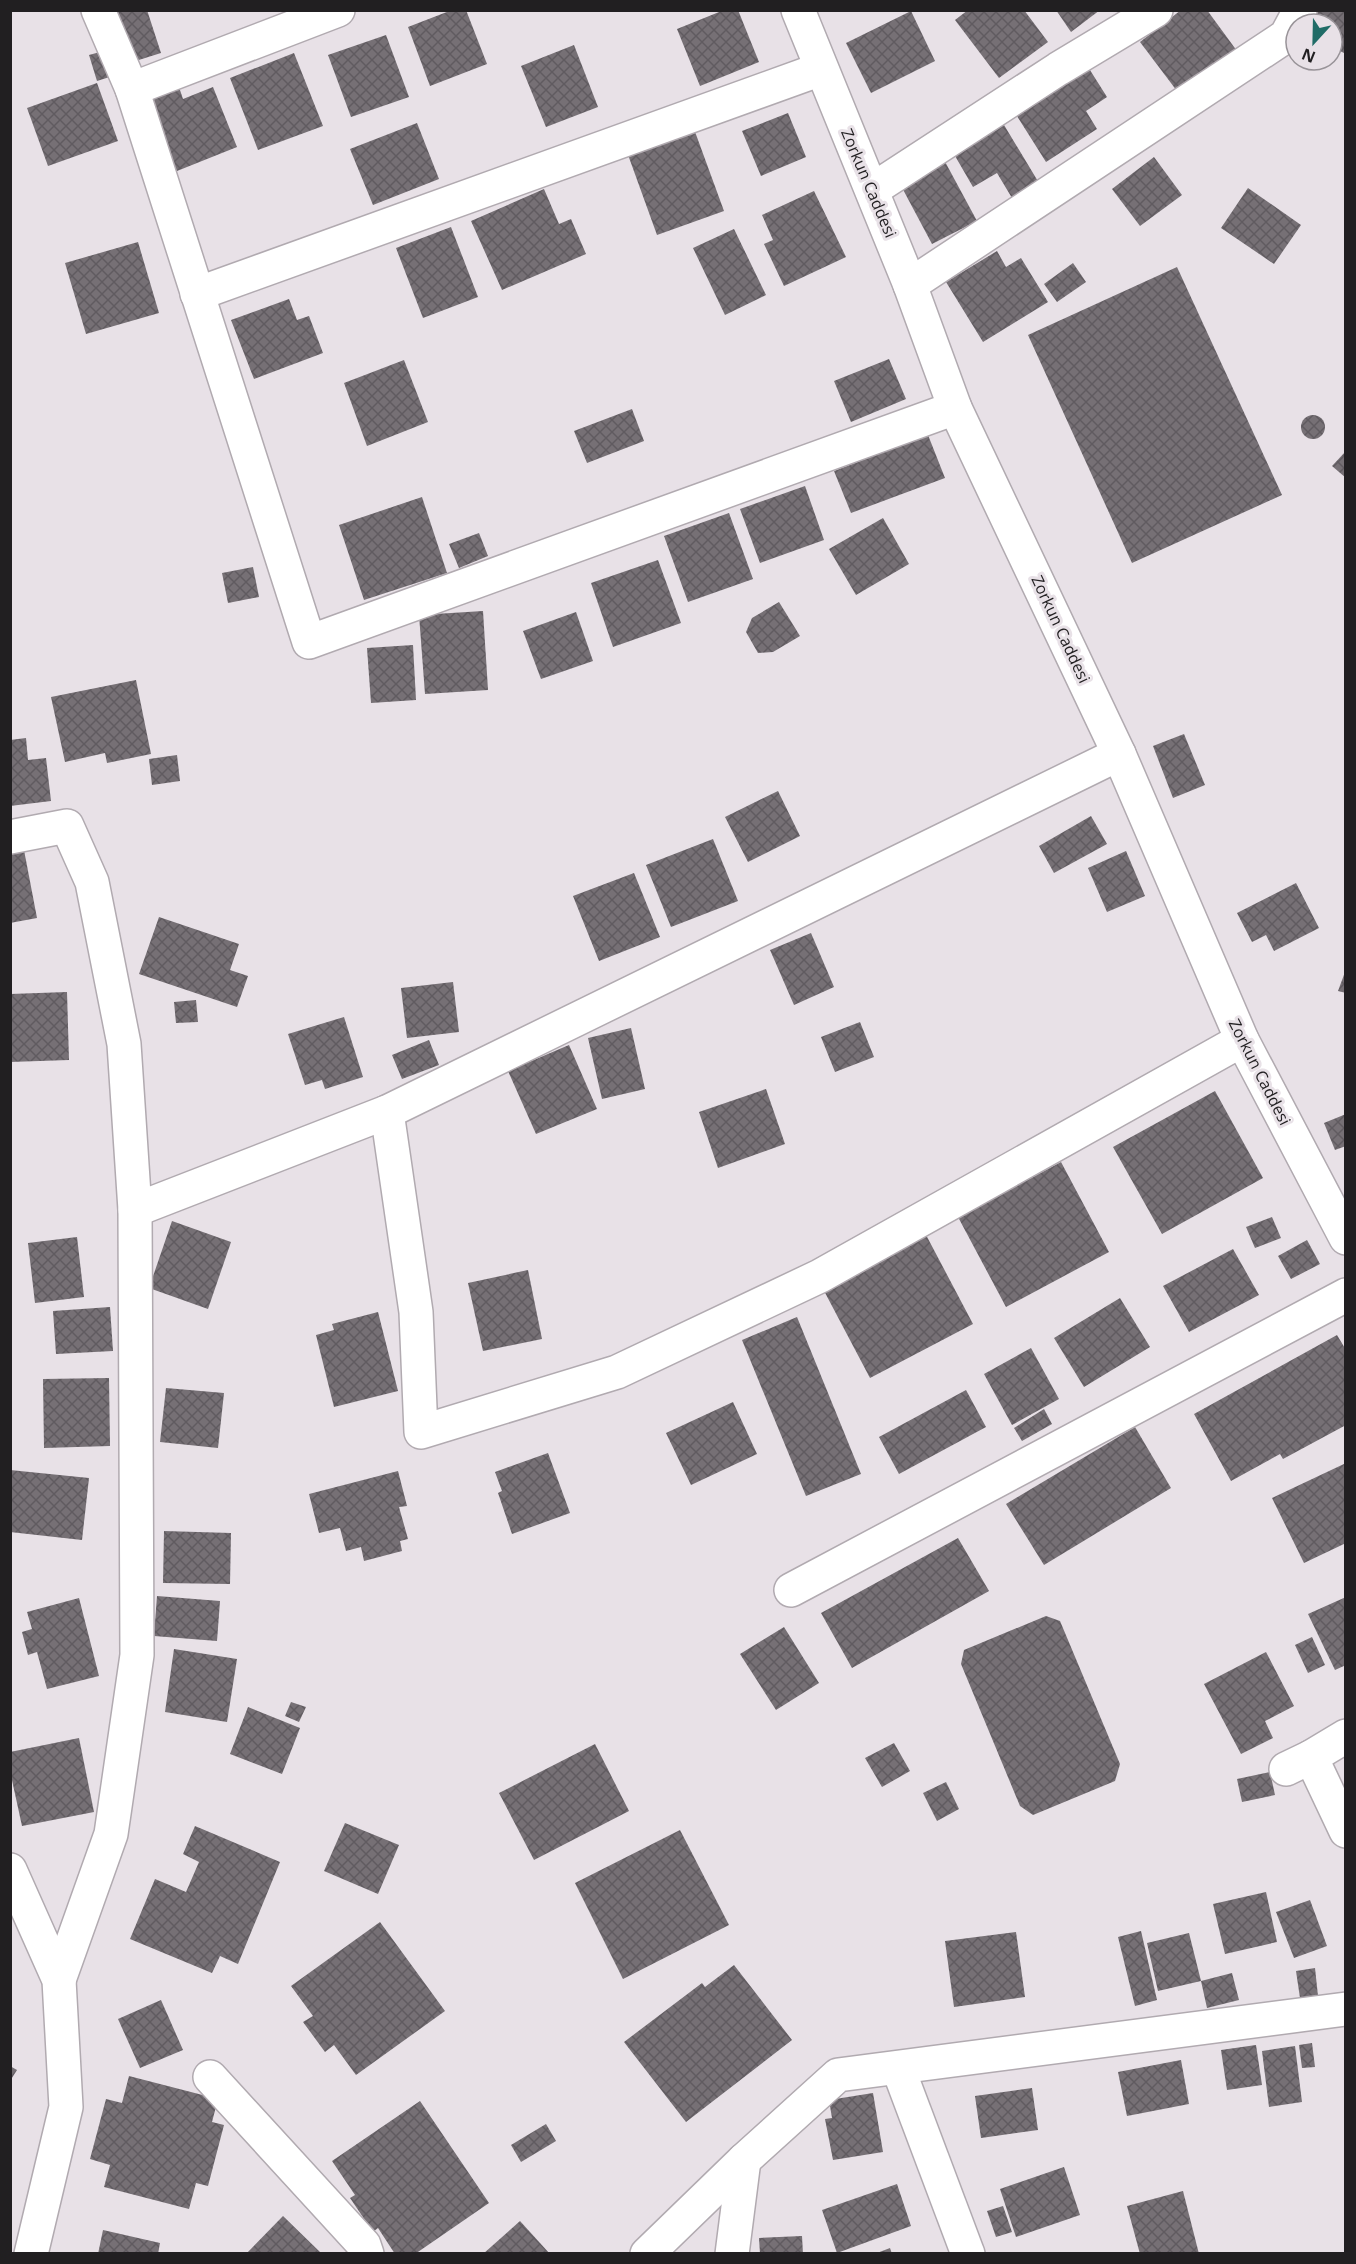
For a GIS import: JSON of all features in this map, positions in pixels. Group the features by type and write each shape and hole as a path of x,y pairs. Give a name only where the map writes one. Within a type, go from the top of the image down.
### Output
{"street":[{"path":"98,10 132,89 309,642 955,408"},
{"path":"132,89 338,10"},
{"name":"Zorkun Caddesi","path":"798,10 910,285 955,408 1119,754 1242,1040 1346,1238"},
{"path":"872,190 1058,69 1156,10"},
{"path":"910,285 1286,36 1300,10"},
{"path":"197,294 821,69"},
{"path":"135,1210 387,1112 1119,754"},
{"path":"10,837 67,826 92,882 124,1044 135,1210 137,1655 111,1834 59,1980"},
{"path":"387,1112 416,1312 421,1432 617,1371 820,1276 1242,1040"},
{"path":"791,1590 1346,1295"},
{"path":"1346,1736 1299,1763 1346,1831"},
{"path":"10,1870 59,1980 66,2107 31,2253"},
{"path":"647,2253 744,2160 838,2075 1346,2009"},
{"path":"898,2068 968,2253"},
{"path":"210,2077 364,2245 368,2253"},
{"path":"732,2253 744,2160"}],"building":[{"path":"109,10 147,10 161,53 126,64"},
{"path":"452,10 466,10 487,64 430,86 408,27"},
{"path":"724,10 738,10 759,62 700,86 677,29"},
{"path":"968,10 1024,10 1048,42 999,78 955,20"},
{"path":"1056,10 1100,10 1071,32"},
{"path":"1181,10 1207,10 1237,51 1180,95 1140,42"},
{"path":"1309,10 1346,10 1346,54 1344,53 1344,12 1308,12"},
{"path":"911,11 935,61 871,93 846,43"},
{"path":"386,35 409,97 351,117 328,55"},
{"path":"574,45 598,107 546,127 521,66"},
{"path":"111,49 119,74 97,81 89,55"},
{"path":"294,53 323,126 258,150 230,78"},
{"path":"1083,59 1107,97 1086,111 1097,129 1046,162 1010,105"},
{"path":"97,83 118,141 48,166 27,108"},
{"path":"179,87 183,99 213,87 237,147 172,173 143,101"},
{"path":"788,113 806,157 761,176 742,131"},
{"path":"1001,120 1039,183 1012,198 997,173 973,187 951,149"},
{"path":"417,123 439,179 373,205 350,149"},
{"path":"694,129 724,211 657,235 627,152"},
{"path":"1154,157 1182,195 1140,226 1112,189"},
{"path":"943,158 977,221 932,244 899,182"},
{"path":"1248,188 1301,225 1274,264 1221,228"},
{"path":"544,189 559,224 571,219 586,254 502,290 471,221"},
{"path":"814,191 846,257 784,286 764,244 773,240 762,215"},
{"path":"451,227 478,297 423,318 396,248"},
{"path":"734,229 766,295 725,315 693,248"},
{"path":"138,242 159,313 86,334 65,263"},
{"path":"997,251 1006,267 1021,258 1048,302 983,342 946,282"},
{"path":"1073,263 1086,282 1057,302 1044,284"},
{"path":"1177,267 1282,495 1132,563 1028,335"},
{"path":"289,299 297,320 309,316 323,353 254,379 231,320"},
{"path":"889,359 906,399 851,422 834,381"},
{"path":"404,360 428,422 367,446 344,383"},
{"path":"632,409 644,441 587,463 574,431"},
{"path":"1313,415 1318,416 1324,422 1324,432 1318,438 1313,439 1308,438 1302,432 1301,427 1302,422 1308,416"},
{"path":"928,435 945,478 851,513 834,471"},
{"path":"1346,451 1346,478 1332,466"},
{"path":"805,486 824,540 760,563 740,509"},
{"path":"422,497 447,573 364,600 339,525"},
{"path":"729,513 753,579 688,602 664,536"},
{"path":"883,518 909,564 856,595 829,549"},
{"path":"479,533 488,556 459,568 449,544"},
{"path":"658,560 681,623 613,647 591,583"},
{"path":"253,567 259,597 228,603 222,573"},
{"path":"779,602 800,636 773,652 758,653 746,632 752,618"},
{"path":"483,611 488,690 425,694 419,615"},
{"path":"576,612 593,661 541,679 523,631"},
{"path":"413,645 416,700 371,703 367,648"},
{"path":"136,680 151,754 107,763 105,753 65,762 51,697"},
{"path":"1184,734 1205,785 1173,798 1153,746"},
{"path":"26,738 28,760 46,758 51,801 10,806 10,740"},
{"path":"177,755 180,781 152,785 149,759"},
{"path":"778,791 800,836 748,862 725,817"},
{"path":"1091,816 1107,844 1054,873 1039,846"},
{"path":"713,839 738,901 671,927 646,865"},
{"path":"24,850 37,918 10,923 10,852"},
{"path":"1126,851 1145,896 1107,912 1088,868"},
{"path":"634,873 660,937 599,961 573,896"},
{"path":"1296,883 1319,928 1274,951 1266,935 1252,942 1237,913"},
{"path":"159,917 239,944 230,970 248,976 237,1007 139,974"},
{"path":"811,933 834,987 794,1005 770,950"},
{"path":"1346,972 1346,993 1338,991"},
{"path":"453,982 459,1032 407,1038 401,988"},
{"path":"67,992 69,1060 10,1062 10,994"},
{"path":"196,1000 198,1022 176,1023 174,1002"},
{"path":"344,1017 363,1077 325,1089 322,1080 305,1085 288,1034"},
{"path":"860,1022 874,1057 835,1072 821,1037"},
{"path":"631,1028 645,1089 602,1099 588,1038"},
{"path":"429,1040 439,1065 402,1079 392,1055"},
{"path":"569,1045 597,1109 536,1134 508,1071"},
{"path":"766,1089 785,1144 718,1168 699,1112"},
{"path":"1215,1091 1263,1178 1162,1234 1113,1147"},
{"path":"1346,1114 1346,1146 1335,1150 1324,1123"},
{"path":"1061,1162 1109,1252 1006,1307 958,1217"},
{"path":"1272,1217 1281,1238 1255,1248 1246,1227"},
{"path":"172,1221 231,1242 208,1309 149,1288"},
{"path":"925,1233 973,1324 870,1378 822,1287"},
{"path":"77,1237 84,1297 35,1303 28,1243"},
{"path":"1307,1240 1320,1264 1291,1279 1278,1256"},
{"path":"1233,1249 1259,1295 1189,1332 1163,1286"},
{"path":"528,1270 542,1339 483,1351 468,1283"},
{"path":"1120,1298 1150,1347 1084,1387 1054,1338"},
{"path":"110,1307 113,1351 56,1354 53,1311"},
{"path":"378,1312 398,1391 334,1407 316,1335 334,1330 332,1324"},
{"path":"797,1317 861,1474 806,1496 742,1340"},
{"path":"1337,1335 1346,1350 1346,1425 1283,1459 1280,1454 1231,1481 1194,1414"},
{"path":"1031,1348 1059,1399 1012,1425 984,1374"},
{"path":"109,1378 110,1446 44,1448 43,1379"},
{"path":"166,1388 224,1393 218,1448 160,1442"},
{"path":"966,1390 986,1427 899,1474 879,1437"},
{"path":"733,1402 757,1454 691,1485 666,1433"},
{"path":"1044,1409 1052,1424 1022,1441 1014,1428"},
{"path":"1135,1427 1171,1488 1044,1565 1006,1504"},
{"path":"548,1453 570,1513 512,1534 498,1493 502,1491 495,1472"},
{"path":"1346,1463 1346,1543 1304,1563 1272,1498"},
{"path":"10,1470 89,1478 82,1540 10,1532"},
{"path":"398,1471 407,1506 399,1507 408,1539 400,1541 402,1551 364,1561 361,1547 346,1551 340,1528 319,1533 309,1494"},
{"path":"164,1531 231,1533 230,1584 163,1583"},
{"path":"958,1538 989,1591 852,1668 821,1613"},
{"path":"157,1596 220,1601 217,1641 154,1636"},
{"path":"1346,1597 1346,1665 1335,1670 1308,1614"},
{"path":"79,1598 99,1676 47,1689 37,1652 28,1655 22,1632 32,1629 27,1612"},
{"path":"1046,1616 1060,1621 1120,1764 1115,1781 1033,1815 1020,1806 961,1664 964,1650"},
{"path":"784,1627 819,1683 776,1710 740,1654"},
{"path":"1312,1637 1325,1665 1308,1673 1295,1645"},
{"path":"174,1649 237,1659 227,1722 165,1712"},
{"path":"1266,1652 1294,1706 1265,1721 1273,1738 1241,1754 1204,1684"},
{"path":"291,1702 306,1707 299,1722 285,1716"},
{"path":"248,1707 300,1728 282,1774 230,1754"},
{"path":"79,1738 94,1812 22,1826 10,1771 10,1752"},
{"path":"894,1743 910,1771 882,1787 865,1758"},
{"path":"595,1744 629,1811 534,1860 499,1793"},
{"path":"1270,1772 1275,1795 1242,1802 1237,1779"},
{"path":"946,1782 959,1809 937,1821 923,1793"},
{"path":"345,1823 399,1845 378,1894 324,1871"},
{"path":"195,1826 280,1862 238,1964 220,1956 212,1973 130,1939 155,1879 186,1892 199,1862 183,1854"},
{"path":"680,1830 729,1925 623,1979 575,1883"},
{"path":"1266,1892 1277,1942 1225,1954 1213,1904"},
{"path":"1310,1900 1327,1946 1294,1958 1276,1912"},
{"path":"380,1922 445,2011 356,2075 334,2045 325,2052 303,2022 313,2016 291,1986"},
{"path":"1141,1931 1157,2000 1135,2006 1118,1937"},
{"path":"1016,1932 1025,1997 954,2007 945,1941"},
{"path":"1189,1933 1201,1981 1158,1991 1147,1943"},
{"path":"734,1965 792,2040 686,2122 624,2042 702,1983 705,1987"},
{"path":"1315,1968 1318,1996 1300,1998 1296,1971"},
{"path":"1232,1973 1239,2000 1207,2008 1201,1981"},
{"path":"161,2000 183,2050 140,2068 118,2019"},
{"path":"1312,2043 1315,2067 1302,2068 1299,2045"},
{"path":"1256,2045 1262,2085 1227,2090 1221,2050"},
{"path":"1295,2046 1302,2102 1269,2107 1262,2051"},
{"path":"1181,2060 1189,2104 1127,2116 1118,2072"},
{"path":"10,2066 17,2070 10,2081"},
{"path":"129,2076 218,2099 212,2122 224,2125 208,2186 196,2183 189,2209 104,2187 110,2165 90,2159 106,2099 122,2103"},
{"path":"1032,2088 1038,2130 981,2138 975,2096"},
{"path":"873,2093 883,2152 833,2160 825,2119 832,2118 829,2100"},
{"path":"420,2101 489,2203 415,2254 395,2254 378,2228 373,2232 350,2198 355,2195 332,2161"},
{"path":"546,2124 556,2141 521,2162 511,2145"},
{"path":"1064,2167 1080,2215 1016,2237 1000,2189"},
{"path":"897,2184 911,2226 837,2253 822,2210"},
{"path":"1183,2191 1199,2254 1140,2254 1127,2206"},
{"path":"1003,2206 1012,2232 996,2237 987,2211"},
{"path":"283,2216 322,2254 246,2254"},
{"path":"520,2221 550,2254 483,2254"},
{"path":"103,2230 160,2243 158,2254 98,2254"},
{"path":"802,2236 803,2254 760,2254 759,2238"},
{"path":"890,2248 892,2254 877,2254 877,2253"}]}
